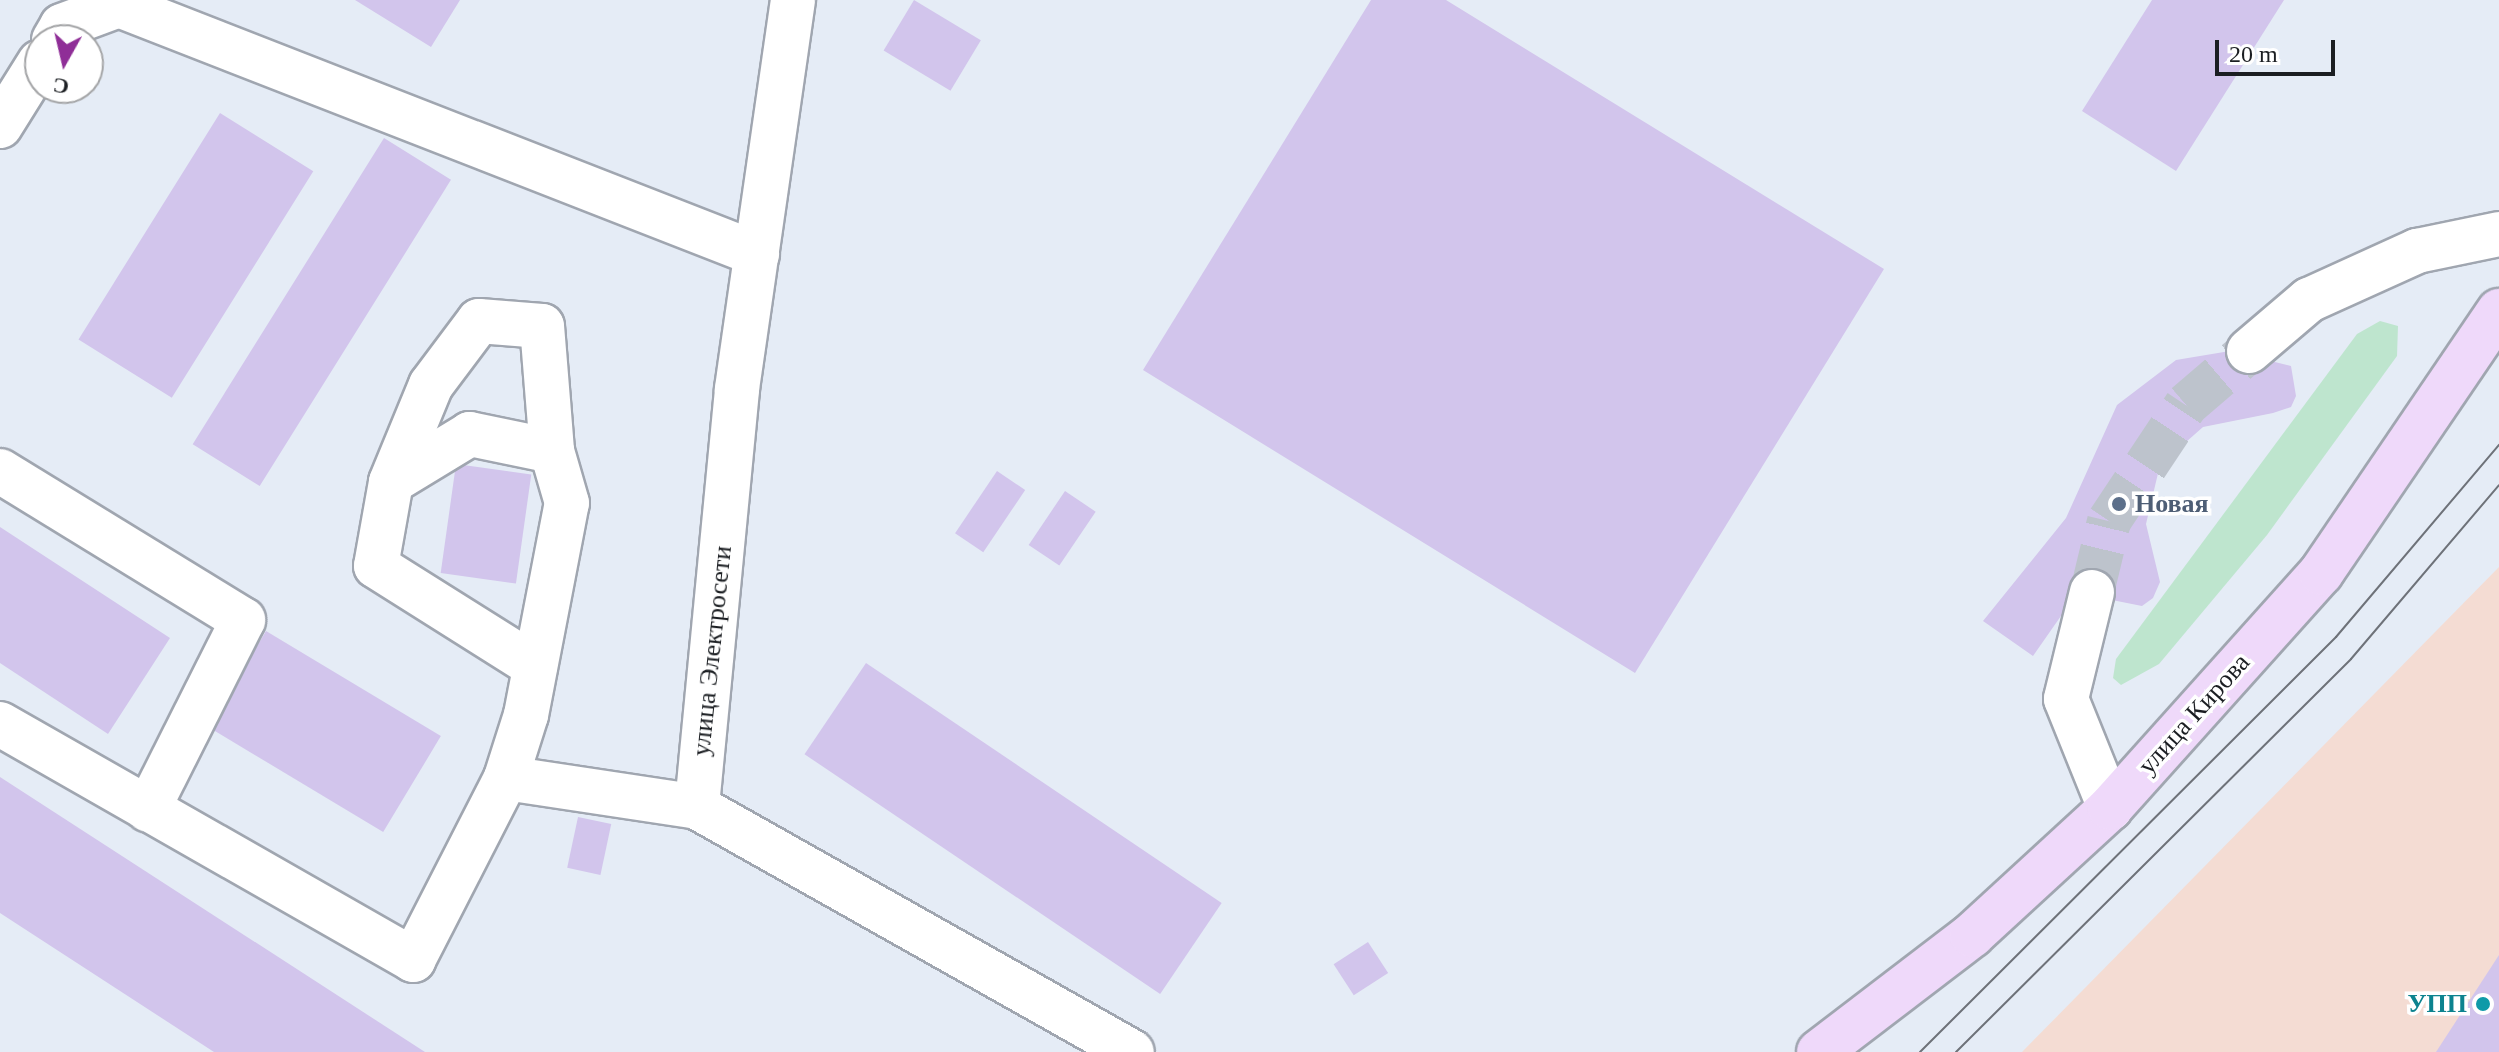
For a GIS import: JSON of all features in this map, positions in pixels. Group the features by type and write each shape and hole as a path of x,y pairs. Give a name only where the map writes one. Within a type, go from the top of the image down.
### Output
{"main road":[{"name":"улица Кирова","path":"1819,1052 1972,935 2110,808 2321,573 2499,311"}],"street":[{"name":"улица Электросети","path":"697,807 757,254 793,0"},
{"path":"67,24 119,5 757,254"},
{"path":"0,126 24,88"},
{"path":"2249,351 2309,300 2417,251 2499,234"},
{"path":"0,724 413,960 506,778 535,666 567,503 552,451 542,326 479,321 431,385 391,482 376,566 535,666"},
{"path":"391,482 470,434 552,451"},
{"path":"0,471 243,620 148,809"},
{"path":"2092,592 2066,699 2110,808"},
{"path":"506,778 697,807 1132,1052"}],"shaded area":[{"path":"2499,567 2499,1052 2022,1052"}],"green space":[{"path":"2380,321 2398,326 2397,356 2267,535 2159,664 2121,685 2113,678 2116,659 2357,334"}],"building":[{"path":"355,0 460,0 431,47"},
{"path":"914,0 981,40 950,91 884,51"},
{"path":"1371,0 1446,0 1884,269 1635,673 1143,370"},
{"path":"2152,0 2284,0 2176,171 2082,111"},
{"path":"220,113 313,171 172,398 79,339"},
{"path":"384,138 451,180 260,486 193,444"},
{"path":"2230,351 2291,366 2296,396 2291,407 2273,413 2203,427 2160,465 2146,524 2160,582 2153,598 2142,606 2077,593 2033,656 1983,621 2066,518 2117,405 2176,360"},
{"path":"456,464 531,475 516,584 441,573"},
{"path":"997,471 1025,490 983,552 955,533"},
{"path":"1065,491 1096,512 1059,566 1029,545"},
{"path":"0,527 170,638 108,734 0,663"},
{"path":"266,631 441,736 383,832 208,727"},
{"path":"866,663 1222,903 1160,994 804,754"},
{"path":"0,777 425,1052 214,1052 0,913"},
{"path":"578,817 611,824 600,875 567,868"},
{"path":"1368,942 1388,973 1354,995 1334,964"},
{"name":"УПП","path":"2499,955 2499,1052 2436,1052"}],"tunnel":[{"path":"2092,592 2109,521 2186,405 2249,351"}],"tram line":[{"path":"1920,1052 2336,637 2499,445"},
{"path":"1956,1052 2351,659 2499,485"}],"place":[{"name":"Новая","path":"2119,504"},
{"name":"УПП","path":"2483,1004"}]}
